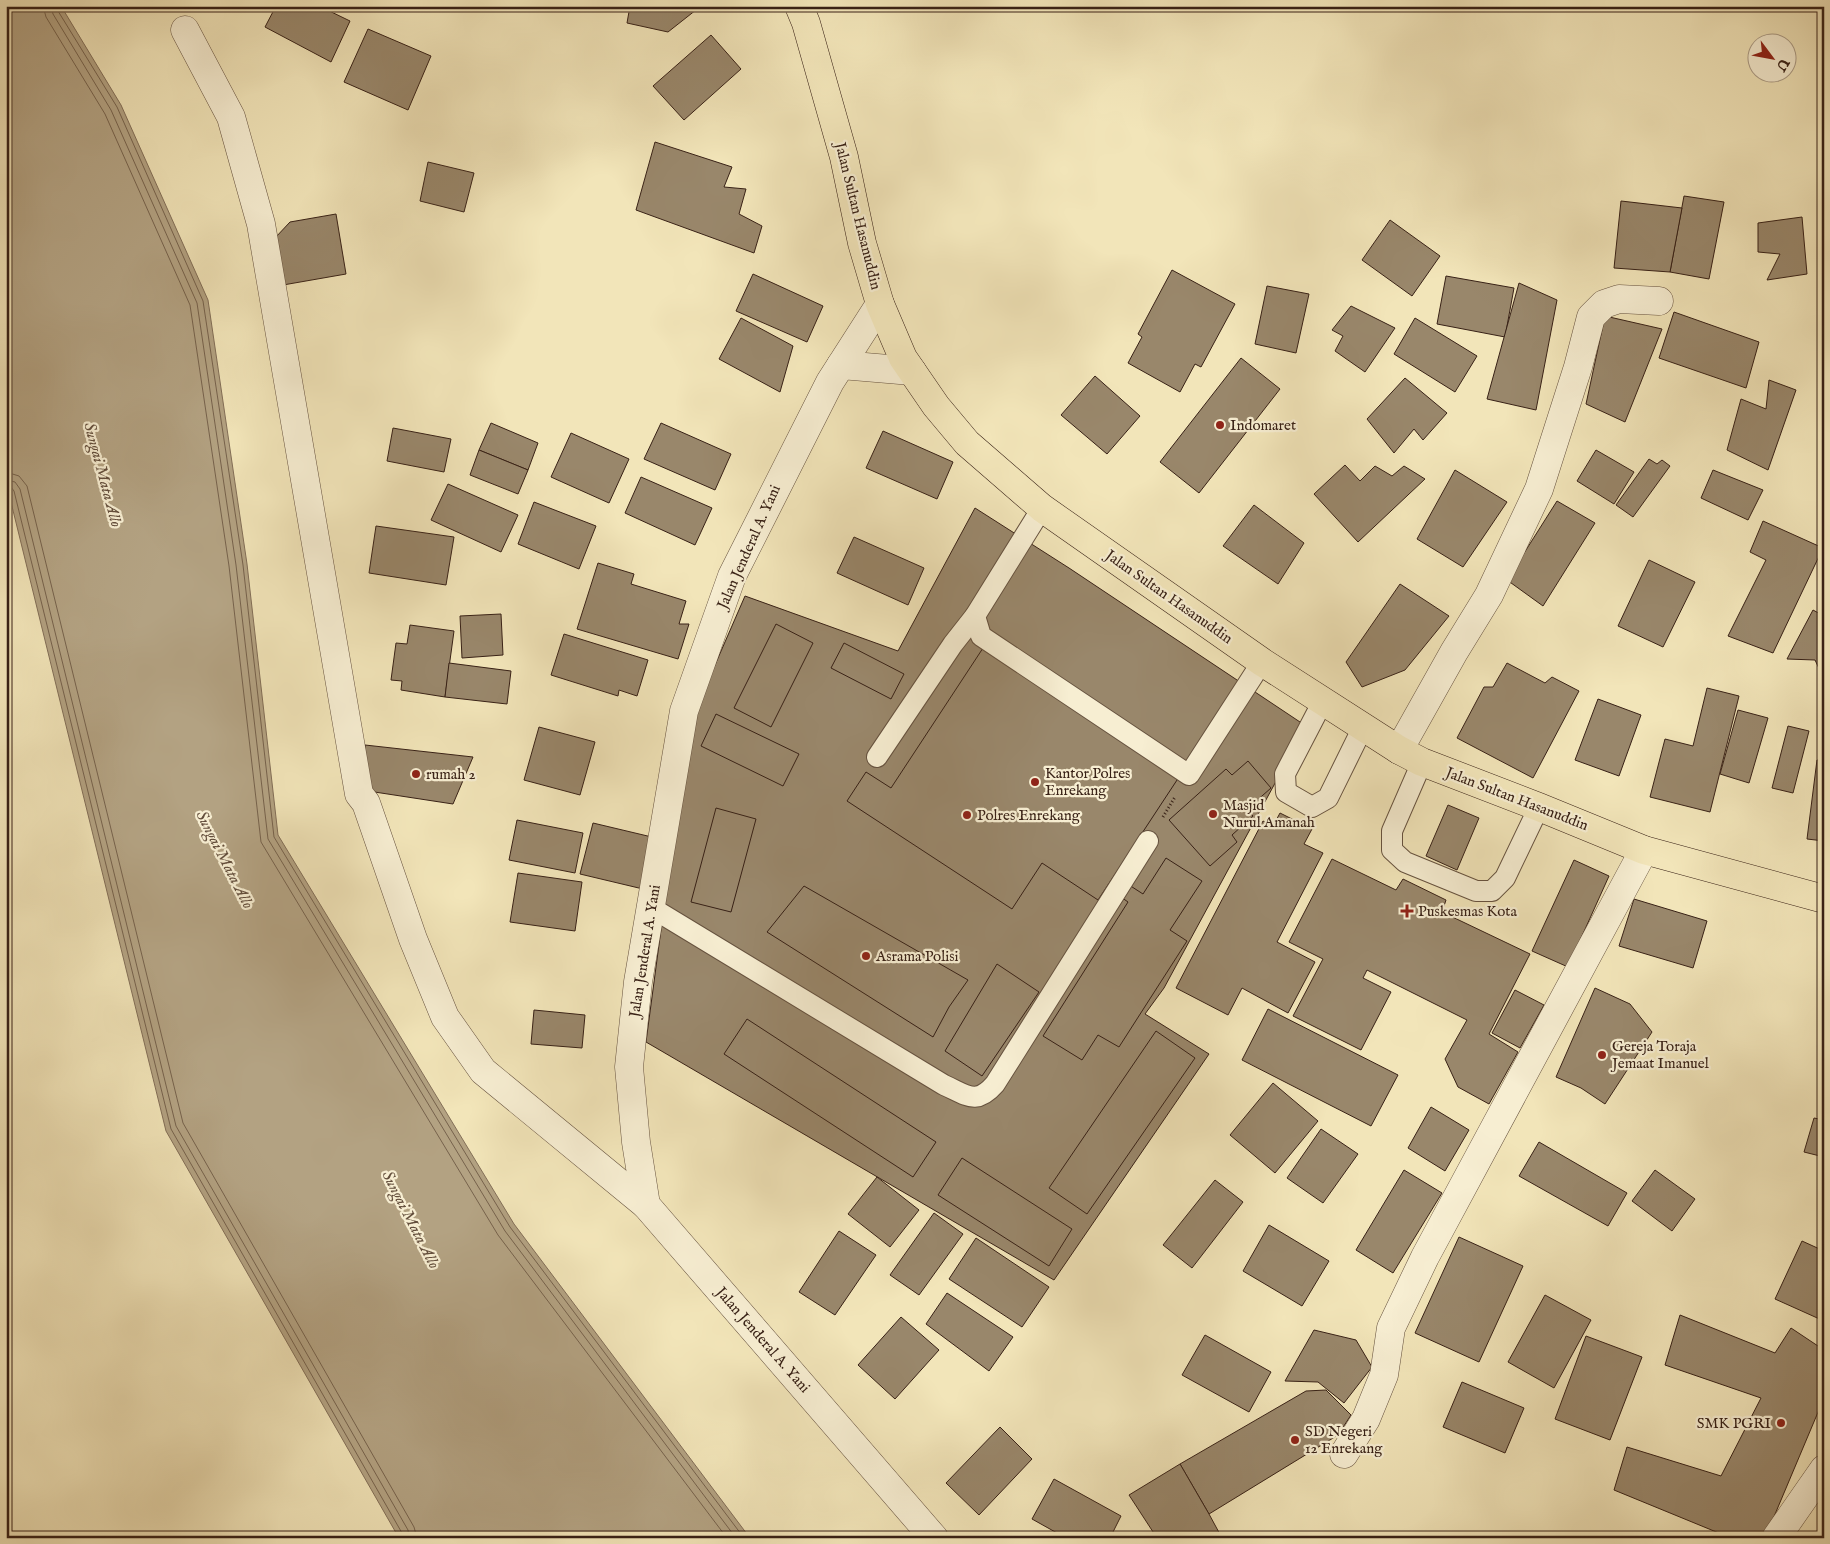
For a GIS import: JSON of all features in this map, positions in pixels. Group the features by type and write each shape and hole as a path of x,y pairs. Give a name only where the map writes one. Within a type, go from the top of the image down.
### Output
{"highway":[{"name":"Jalan Sultan Hasanuddin","path":"800,6 844,156 862,243 880,304 903,358 936,406 967,443 1042,508 1262,662 1410,756 1539,806 1644,850 1824,899"}],"street":[{"path":"185,30 231,117 261,224 360,794 366,803 413,939 445,1017 482,1071 646,1205"},
{"path":"1410,756 1454,652 1489,595 1538,489 1578,367 1591,317 1604,304 1619,299 1659,301"},
{"name":"Jalan Jenderal A. Yani","path":"880,304 830,382 732,576 684,711 638,982 629,1067 636,1142 646,1205 934,1538"},
{"path":"841,365 912,371"},
{"path":"1344,1454 1366,1419 1384,1375 1391,1328 1425,1258 1644,850"},
{"path":"1776,1538 1820,1483"}],"lane":[{"path":"877,757 953,644 975,616 1042,508"},
{"path":"975,616 981,636 1189,775 1262,662"},
{"path":"1323,701 1285,774 1286,792 1312,807 1328,798 1364,727"},
{"path":"1410,756 1392,831 1392,850 1405,862 1476,890 1492,891 1505,878 1539,806"},
{"path":"652,908 944,1085 973,1098 986,1095 995,1084 1148,841"}],"path":[{"path":"1148,841 1189,775"}],"water":[{"name":"Sungai Mata Allo","path":"6,6 61,6 121,105 208,300 247,564 278,835 514,1224 750,1538 399,1538 166,1131 6,482"}],"building":[{"path":"276,6 319,6 350,21 331,62 265,27"},
{"path":"342,6 354,6 351,11"},
{"path":"630,6 701,6 668,32 627,23"},
{"path":"368,29 431,56 408,110 344,82"},
{"path":"711,35 741,69 684,120 653,86"},
{"path":"655,142 732,167 724,187 746,189 739,214 762,226 754,253 636,210"},
{"path":"428,162 474,173 464,212 420,201"},
{"path":"1684,196 1724,202 1709,279 1670,272"},
{"path":"1621,201 1682,208 1670,272 1614,268"},
{"path":"336,214 346,274 283,285 275,238 290,222"},
{"path":"1802,217 1807,274 1767,280 1780,254 1758,252 1758,223"},
{"path":"1390,220 1440,256 1412,296 1362,260"},
{"path":"1172,270 1235,304 1201,367 1195,364 1180,392 1128,363 1142,337 1138,334"},
{"path":"753,274 823,306 807,342 736,311"},
{"path":"1446,276 1514,288 1505,337 1437,324"},
{"path":"1519,283 1557,300 1536,410 1487,399"},
{"path":"1267,286 1309,294 1296,353 1255,344"},
{"path":"1351,306 1395,328 1365,372 1335,351 1343,336 1332,330"},
{"path":"1674,312 1759,342 1746,388 1659,358"},
{"path":"1605,316 1662,329 1625,422 1586,404"},
{"path":"741,318 793,346 780,392 719,359"},
{"path":"1415,318 1477,356 1455,392 1394,354"},
{"name":"Indomaret","path":"1241,358 1280,389 1199,493 1160,462"},
{"path":"1095,376 1140,416 1107,454 1061,415"},
{"path":"1405,378 1447,413 1423,440 1414,429 1394,453 1367,419"},
{"path":"1769,380 1796,390 1768,470 1727,450 1741,399 1766,409"},
{"path":"491,423 538,443 528,470 479,450"},
{"path":"661,423 731,454 715,490 644,459"},
{"path":"393,428 451,439 444,472 387,461"},
{"path":"883,431 953,462 937,499 866,468"},
{"path":"571,433 629,459 609,503 551,477"},
{"path":"479,450 528,470 518,494 470,475"},
{"path":"1596,450 1634,472 1614,504 1577,481"},
{"path":"1649,459 1657,464 1662,460 1670,466 1633,517 1616,505"},
{"path":"1345,465 1360,481 1375,466 1392,476 1404,466 1425,479 1358,542 1314,494"},
{"path":"1455,470 1507,502 1463,567 1417,539"},
{"path":"1713,470 1763,490 1748,520 1701,498"},
{"path":"641,477 712,508 695,545 625,513"},
{"path":"448,484 518,515 501,552 431,520"},
{"path":"1557,501 1595,523 1543,606 1507,580"},
{"path":"534,502 596,526 579,569 518,544"},
{"path":"1254,505 1304,543 1278,584 1223,546"},
{"name":"Polres Enrekang","path":"975,508 1069,568 1306,726 1164,988 1145,1014 1209,1054 1054,1280 646,1042 688,727 745,596 898,651"},
{"path":"1763,521 1823,548 1773,653 1728,636 1766,560 1750,552"},
{"path":"376,526 454,537 446,585 369,573"},
{"path":"854,537 924,568 908,605 837,573"},
{"path":"1649,560 1695,582 1663,647 1618,626"},
{"path":"598,563 634,574 631,584 686,601 679,624 689,624 678,659 577,629"},
{"path":"1400,584 1449,616 1405,670 1362,687 1346,662"},
{"path":"1813,610 1824,616 1824,679 1815,660 1787,659"},
{"path":"501,614 503,655 462,658 460,616"},
{"path":"776,624 813,643 771,727 734,708"},
{"path":"410,625 454,631 445,697 401,690 402,681 391,680 396,643 407,644"},
{"path":"564,634 648,660 637,696 619,690 618,696 551,675"},
{"path":"844,643 904,674 891,699 831,668"},
{"name":"Kantor Polres Enrekang","path":"985,645 1179,777 1098,900 1042,863 1012,909 847,801 866,772 891,788"},
{"path":"449,663 511,671 507,704 445,697"},
{"path":"1507,663 1545,683 1552,677 1579,691 1533,778 1457,738 1484,687 1493,687"},
{"path":"1707,688 1739,696 1710,812 1650,797 1665,739 1693,746"},
{"path":"1598,699 1641,715 1619,776 1575,760"},
{"path":"1738,710 1768,718 1749,783 1720,774"},
{"path":"716,714 799,754 783,786 701,746"},
{"path":"1788,726 1809,731 1793,793 1772,788"},
{"path":"539,727 595,742 580,795 524,780"},
{"name":"rumah 2","path":"365,745 473,757 453,804 368,791"},
{"path":"1817,760 1824,761 1824,841 1807,839"},
{"name":"Masjid Nurul Amanah","path":"1248,761 1271,788 1254,803 1256,806 1249,812 1253,816 1232,835 1237,842 1210,866 1169,820 1226,769 1232,775"},
{"path":"1448,805 1479,818 1457,870 1426,856"},
{"path":"716,808 756,819 731,912 691,902"},
{"path":"1280,813 1312,829 1304,844 1323,853 1277,942 1315,962 1288,1013 1242,988 1228,1015 1176,988 1263,821 1273,826"},
{"path":"517,820 583,833 575,873 509,860"},
{"path":"593,823 656,838 643,889 580,874"},
{"path":"1166,858 1202,881 1170,930 1187,941 1119,1047 1098,1035 1082,1060 1043,1036 1128,902 1118,895 1126,883 1143,894"},
{"path":"1332,859 1396,890 1403,879 1446,900 1442,912 1530,954 1489,1034 1518,1052 1489,1104 1458,1087 1445,1059 1467,1020 1367,970 1363,978 1391,992 1361,1050 1293,1016 1323,959 1289,942"},
{"path":"1574,860 1609,876 1568,967 1532,951"},
{"path":"518,873 582,882 575,931 510,922"},
{"name":"Asrama Polisi","path":"804,886 968,980 949,1007 933,1037 767,932"},
{"path":"1634,899 1707,921 1693,968 1619,946"},
{"name":"Asrama Polisi","path":"997,964 1039,992 982,1076 945,1051"},
{"name":"Gereja Toraja Jemaat Imanuel","path":"1595,988 1630,1004 1652,1032 1605,1104 1581,1088 1556,1077"},
{"path":"1515,990 1544,1005 1520,1048 1492,1033"},
{"path":"1268,1009 1398,1075 1371,1126 1242,1060"},
{"path":"534,1010 585,1015 582,1048 531,1044"},
{"path":"747,1019 936,1142 913,1177 724,1054"},
{"path":"1156,1031 1195,1058 1087,1214 1049,1188"},
{"path":"1273,1083 1318,1121 1275,1173 1230,1135"},
{"path":"1431,1107 1469,1130 1445,1171 1408,1148"},
{"path":"1814,1118 1824,1120 1824,1157 1804,1152"},
{"path":"1321,1129 1358,1154 1323,1203 1287,1178"},
{"path":"1539,1142 1627,1193 1608,1226 1519,1176"},
{"path":"962,1158 1072,1229 1049,1266 938,1195"},
{"path":"1404,1170 1442,1193 1393,1273 1356,1250"},
{"path":"1655,1170 1695,1199 1672,1231 1632,1201"},
{"path":"877,1177 919,1210 890,1247 848,1214"},
{"path":"1215,1180 1243,1202 1192,1268 1163,1245"},
{"path":"934,1213 963,1234 919,1295 890,1275"},
{"path":"1269,1225 1329,1261 1302,1306 1243,1271"},
{"path":"839,1231 876,1255 835,1315 799,1292"},
{"path":"1459,1237 1523,1266 1479,1362 1415,1333"},
{"path":"976,1238 1049,1287 1022,1327 949,1279"},
{"path":"1802,1241 1824,1251 1824,1321 1775,1299"},
{"path":"947,1293 1013,1337 989,1371 926,1324"},
{"path":"1545,1295 1591,1320 1554,1388 1508,1362"},
{"name":"SMK PGRI","path":"1680,1315 1775,1353 1791,1328 1824,1350 1824,1398 1765,1538 1731,1538 1614,1490 1627,1447 1721,1476 1761,1398 1665,1365"},
{"path":"901,1317 939,1350 895,1399 858,1365"},
{"path":"1314,1330 1356,1340 1372,1367 1344,1403 1318,1382 1285,1381"},
{"path":"1205,1335 1271,1372 1249,1412 1182,1375"},
{"path":"1586,1336 1642,1357 1610,1440 1555,1419"},
{"path":"1462,1382 1524,1408 1505,1453 1443,1427"},
{"path":"1326,1390 1351,1415 1338,1435 1209,1514 1180,1464 1306,1391"},
{"path":"1000,1427 1032,1459 979,1515 946,1483"},
{"path":"1180,1464 1222,1538 1157,1538 1129,1495"},
{"path":"1054,1479 1121,1516 1110,1538 1066,1538 1032,1519"}],"place":[{"name":"Indomaret","path":"1220,425"},
{"name":"rumah 2","path":"416,774"},
{"name":"Kantor Polres Enrekang","path":"1035,782"},
{"name":"Masjid Nurul Amanah","path":"1213,814"},
{"name":"Polres Enrekang","path":"967,815"},
{"name":"Puskesmas Kota","path":"1407,911"},
{"name":"Asrama Polisi","path":"866,956"},
{"name":"Gereja Toraja Jemaat Imanuel","path":"1602,1055"},
{"name":"SMK PGRI","path":"1781,1423"},
{"name":"SD Negeri 12 Enrekang","path":"1295,1440"}]}
